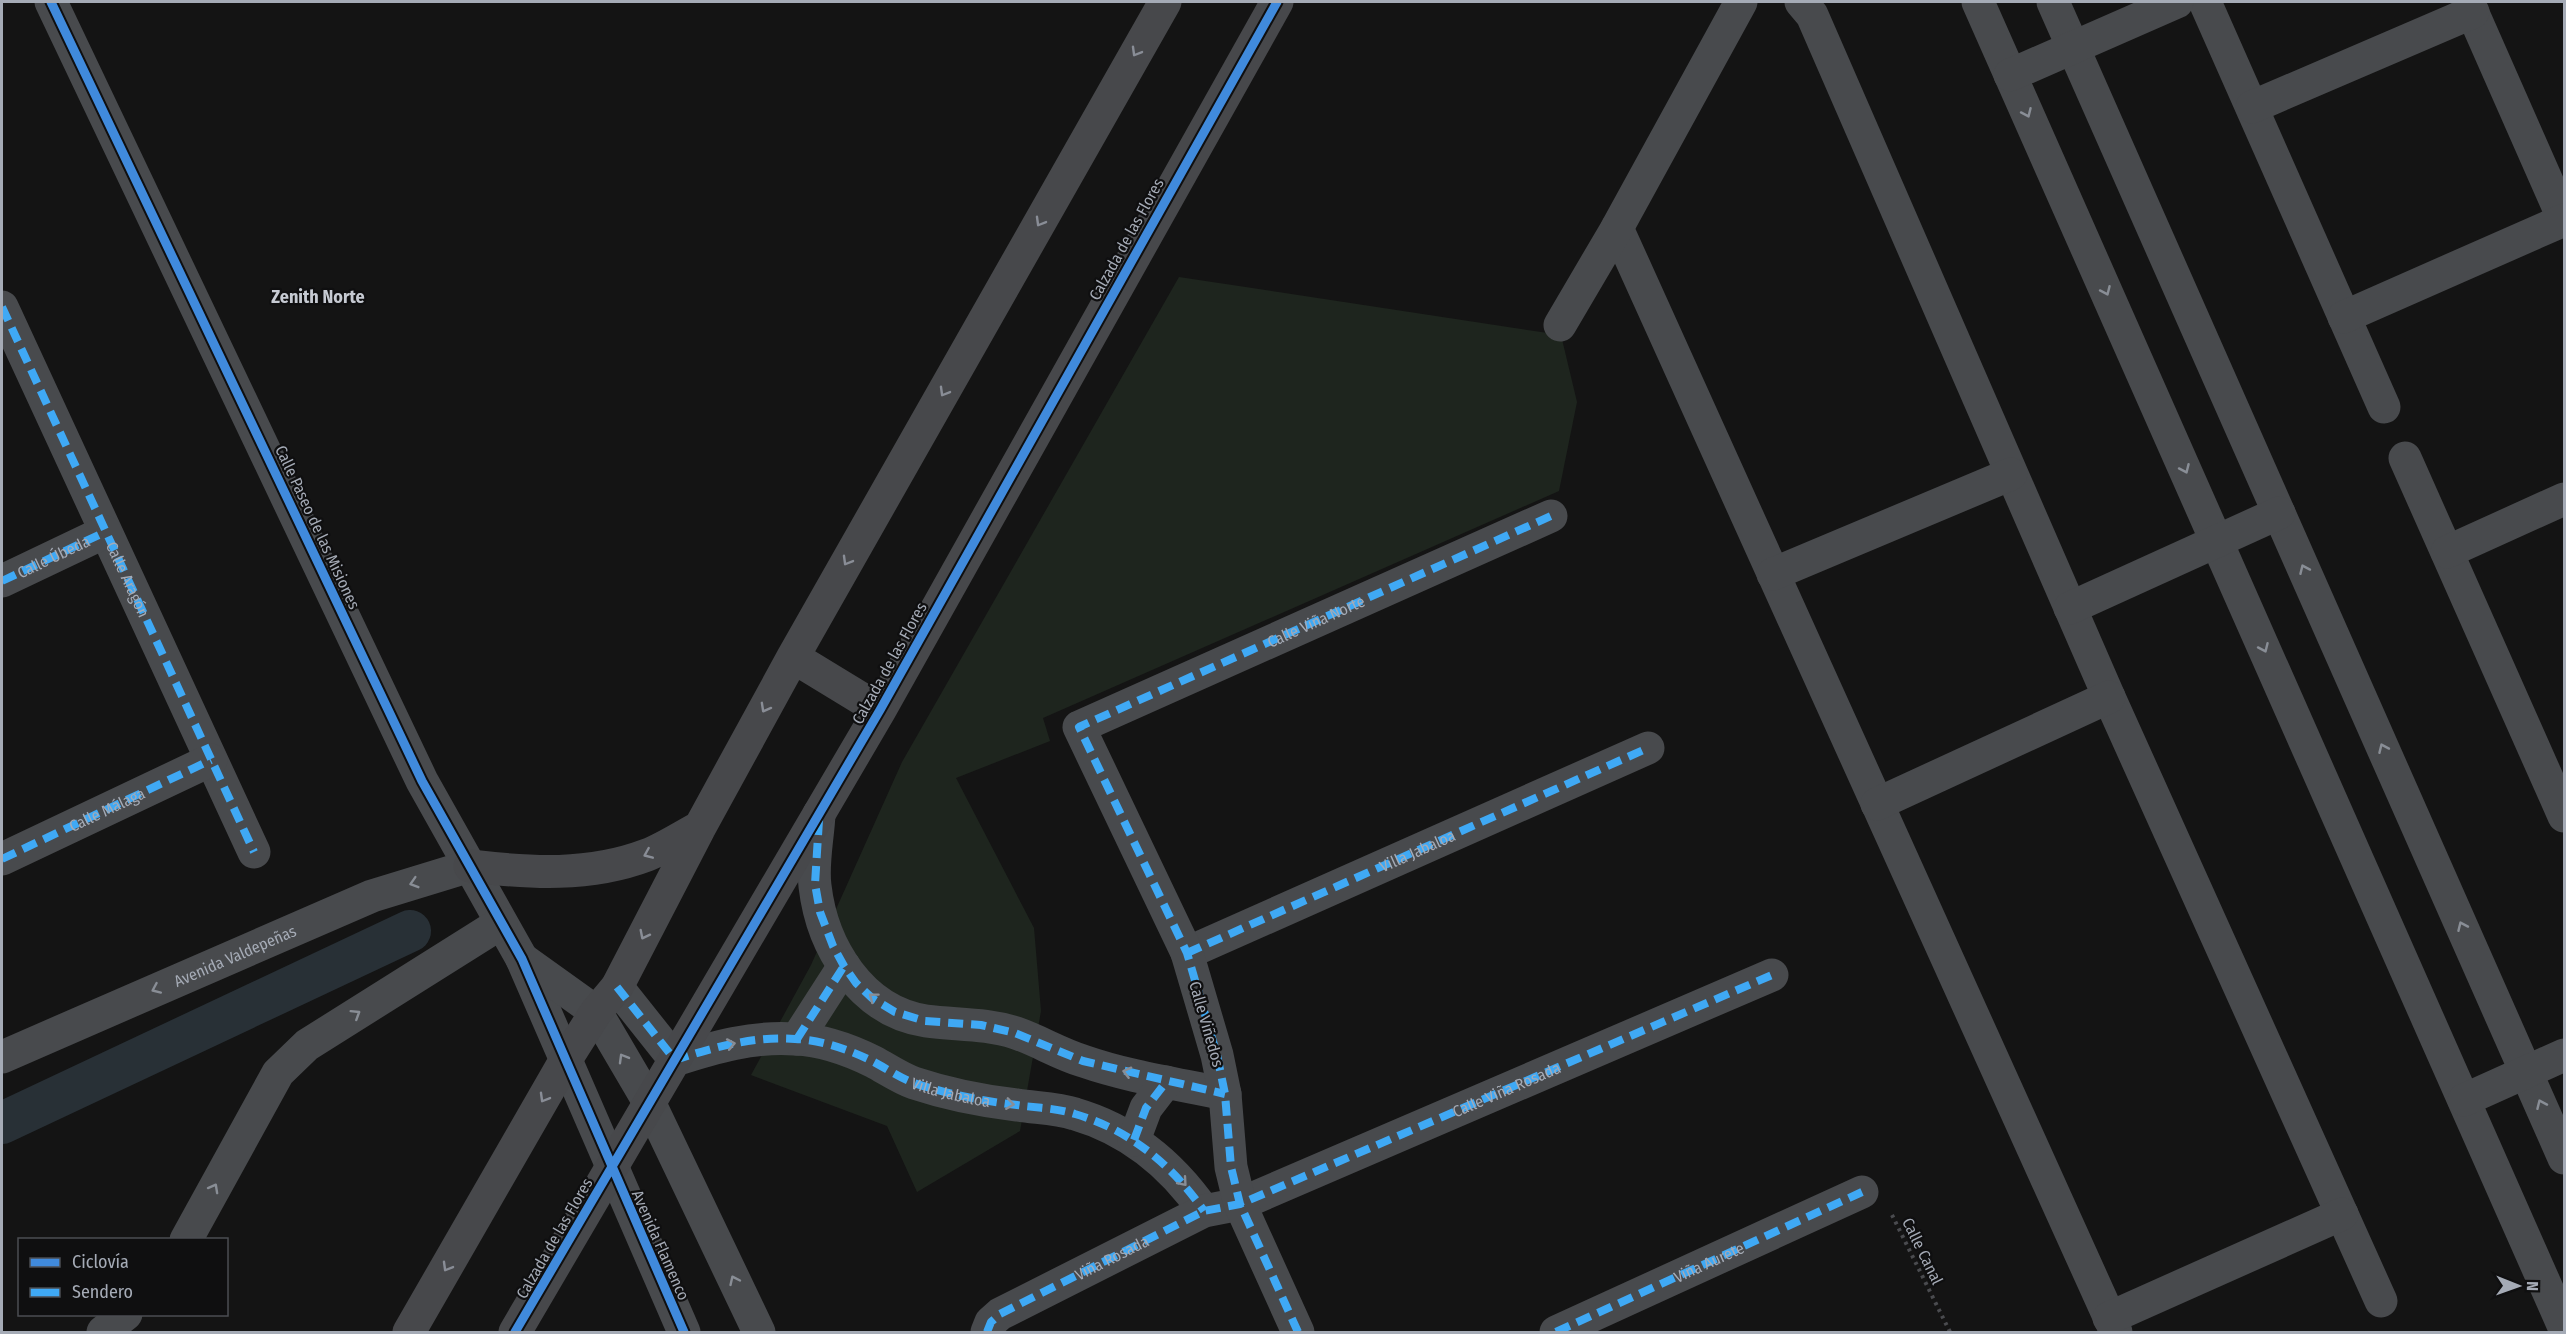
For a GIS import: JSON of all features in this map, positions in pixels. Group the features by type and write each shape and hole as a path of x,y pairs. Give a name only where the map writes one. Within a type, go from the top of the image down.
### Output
{"street":[{"name":"Calle Paseo de las Misiones","path":"51,2 422,781 522,959 565,1061"},
{"path":"409,1332 565,1061 606,1000 793,657 1165,2"},
{"name":"Calzada de las Flores","path":"516,1332 880,710 1277,2"},
{"path":"1560,325 1617,228 1741,2"},
{"path":"1801,2 1812,15 2109,697 2381,1301"},
{"path":"1978,2 2565,1327"},
{"path":"2053,2 2565,1158"},
{"path":"2010,75 2177,2"},
{"path":"2205,2 2384,407"},
{"path":"2252,107 2471,7 2564,220 2344,317"},
{"path":"1617,228 2113,1325 2342,1214"},
{"name":"Calle Aragón","path":"2,306 254,852"},
{"path":"2405,458 2565,816"},
{"path":"1773,574 2011,474"},
{"path":"2447,552 2565,498"},
{"path":"2070,608 2279,513"},
{"name":"Calle Viña Norte","path":"1079,727 1551,516"},
{"name":"Calle Úbeda","path":"2,581 105,532"},
{"path":"793,657 880,710"},
{"path":"1877,804 2109,697"},
{"name":"Calle Viñedos","path":"1079,727 1187,953 1217,1055 1225,1094 1232,1167 1240,1204 1298,1332"},
{"name":"Villa Jabaloa","path":"1187,953 1648,747"},
{"name":"Calle Málaga","path":"2,859 211,760"},
{"path":"819,813 815,884 820,912 833,946 844,966 856,983 872,998 895,1012 926,1021 981,1025 1015,1033 1083,1061 1225,1094"},
{"path":"470,866 529,872 577,871 612,866 649,854 700,827"},
{"name":"Avenida Valdepeñas","path":"2,1057 372,896 470,866"},
{"path":"187,1238 278,1073 307,1045 501,923"},
{"name":"Calle Paseo de las Misiones","path":"522,959 606,1000"},
{"path":"797,1039 844,966"},
{"name":"Calle Viña Rosada","path":"1240,1204 1772,975"},
{"path":"606,1000 675,1060"},
{"path":"606,1000 650,1104 759,1332"},
{"name":"Villa Jabaloa","path":"675,1060 718,1046 757,1039 797,1039 832,1045 871,1060 912,1083 990,1102 1074,1113 1134,1140 1167,1166 1187,1186 1204,1211"},
{"path":"2464,1100 2565,1055"},
{"name":"Avenida Flamenco","path":"565,1061 684,1332"},
{"path":"1134,1140 1146,1108 1166,1082"},
{"name":"Viña Aurete","path":"1556,1332 1862,1192"},
{"name":"Viña Rosada","path":"989,1327 1000,1314 1204,1211 1240,1204"},
{"path":"104,1332 124,1316"}],"shaded area":[{"path":"1179,277 1561,335 1577,402 1559,491 1043,718 1050,741 956,778 1034,928 1041,1011 1020,1131 917,1192 887,1126 751,1075 811,965 902,762"}],"waterway":[{"path":"2,1123 410,931"}],"marked path":[{"path":"2,307 254,852"},
{"path":"1298,1332 1240,1204 1231,1167 1225,1094 1217,1055 1187,953 1079,727 1551,516"},
{"path":"2,581 105,532"},
{"path":"1187,953 1648,748"},
{"path":"2,859 211,760"},
{"path":"819,820 815,884 820,912 833,946 844,966 856,983 872,998 895,1012 925,1021 981,1025 1015,1033 1083,1061 1225,1094"},
{"path":"797,1039 844,966"},
{"path":"987,1332 991,1322 1000,1314 1204,1211 1240,1204 1772,975"},
{"path":"617,987 675,1060 749,1041 805,1040 846,1050 909,1081 939,1091 1068,1112 1114,1129 1148,1151 1164,1164 1192,1194 1204,1211"},
{"path":"1134,1140 1146,1108 1166,1082"},
{"path":"1556,1332 1862,1192"}],"cycle path":[{"path":"51,2 422,781 522,959 684,1332"},
{"path":"515,1332 880,710 1277,2"}],"district":[{"name":"Zenith Norte","path":"318,297"}]}
